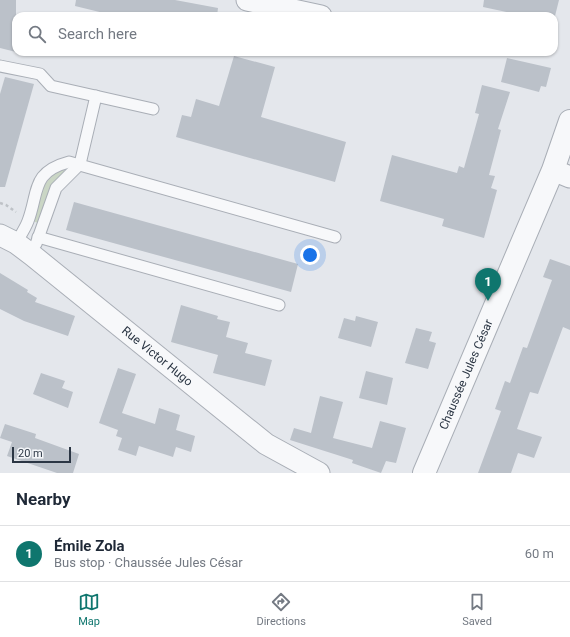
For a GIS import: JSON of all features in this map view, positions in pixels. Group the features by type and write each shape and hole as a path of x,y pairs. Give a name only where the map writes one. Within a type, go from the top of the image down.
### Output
{"street":[{"path":"247,0 302,12"},
{"path":"326,12 329,0"},
{"name":"Chaussée Jules César","path":"424,473 562,174 570,121"},
{"name":"Rue Victor Hugo","path":"22,243 266,444 319,473"}],"lane":[{"path":"0,66 40,74 52,86 153,110"},
{"path":"22,243 56,188 80,164 96,96"},
{"path":"22,243 35,190 45,174 56,165 69,162 335,237"},
{"path":"22,243 280,305"}],"green space":[{"path":"64,168 65,173 50,189 40,223 35,222 33,220 45,184 50,178"}],"building":[{"path":"0,0 16,0 16,12 12,12 12,51 0,48"},
{"path":"76,0 175,0 218,8 218,12 100,12 75,6"},
{"path":"484,0 559,0 556,12 506,12 483,7"},
{"path":"234,56 275,67 261,117 346,142 335,182 176,137 182,115 191,117 196,99 219,106"},
{"path":"507,58 551,68 546,87 541,86 539,92 501,82"},
{"path":"5,77 34,84 5,187 0,187 0,94"},
{"path":"482,85 510,92 498,129 501,130 489,175 495,176 491,188 497,190 484,238 442,226 444,219 380,201 392,155 457,173 459,166 464,168 479,114 475,113"},
{"path":"74,202 298,264 291,292 66,230"},
{"path":"550,259 570,266 570,330 563,327 538,394 530,392 517,429 542,437 534,458 518,453 511,473 478,473 501,411 495,409 505,381 510,383 523,347 527,348 552,280 543,277"},
{"path":"0,273 28,290 27,292 37,298 35,302 75,316 68,336 24,321 0,309"},
{"path":"181,305 218,316 217,319 230,322 226,337 248,343 245,353 272,360 265,386 213,373 218,355 171,342"},
{"path":"356,316 378,322 371,347 338,338 344,318 355,321"},
{"path":"416,328 432,332 429,341 436,343 428,369 405,363"},
{"path":"118,368 136,374 122,413 155,424 159,408 180,415 176,430 195,436 191,452 176,447 173,457 139,446 136,456 118,450 122,438 116,436 118,430 99,423"},
{"path":"366,371 393,378 387,405 359,398"},
{"path":"41,373 65,381 62,388 73,392 68,408 33,394"},
{"path":"320,396 343,402 333,438 372,448 380,421 406,428 396,463 386,461 381,473 352,463 353,460 290,440 294,428 311,433"},
{"path":"5,424 36,434 35,438 79,454 73,473 57,473 7,456 12,442 0,438"}],"place":[{"name":"Émile Zola","path":"488,301"}]}
